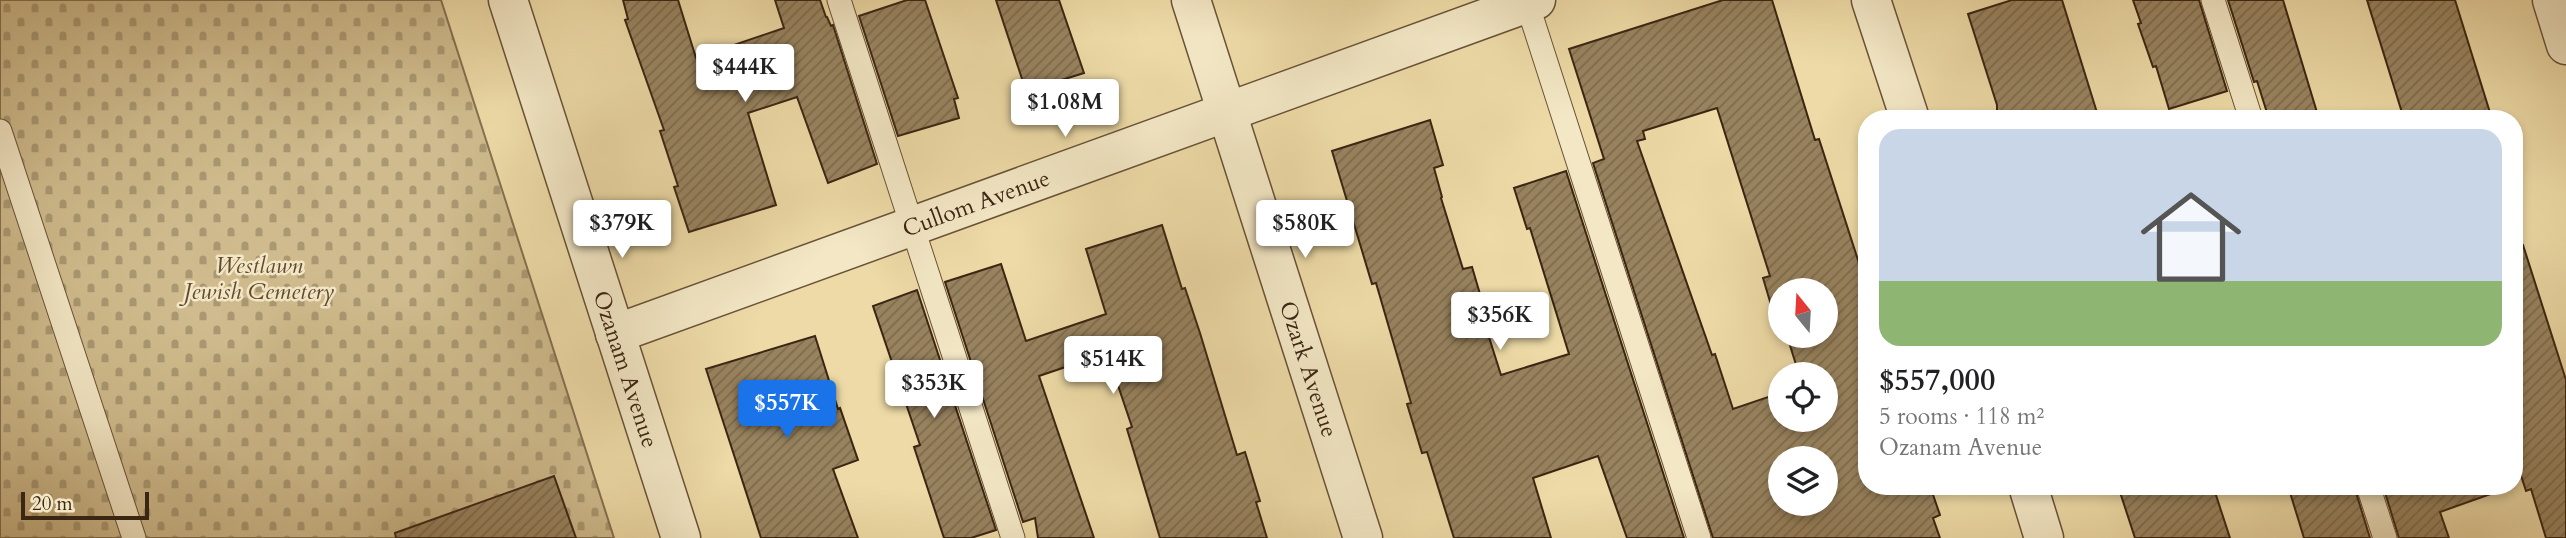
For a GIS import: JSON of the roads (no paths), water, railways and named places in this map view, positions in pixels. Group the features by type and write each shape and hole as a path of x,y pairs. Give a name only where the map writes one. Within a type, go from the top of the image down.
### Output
{"street":[{"name":"Ozanam Avenue","path":"508,0 681,538"},
{"name":"Ozark Avenue","path":"1191,0 1363,538"},
{"path":"1871,0 1907,110"},
{"path":"2552,0 2566,45"},
{"name":"Cullom Avenue","path":"615,334 1530,1"},
{"path":"2031,495 2044,538"}],"lane":[{"path":"839,0 1013,538"},
{"path":"2213,0 2248,110"},
{"path":"1530,1 1699,538"},
{"path":"0,131 134,538"},
{"path":"2371,495 2385,538"}],"park label":[{"name":"Westlawn Jewish Cemetery","path":"259,278"}]}
